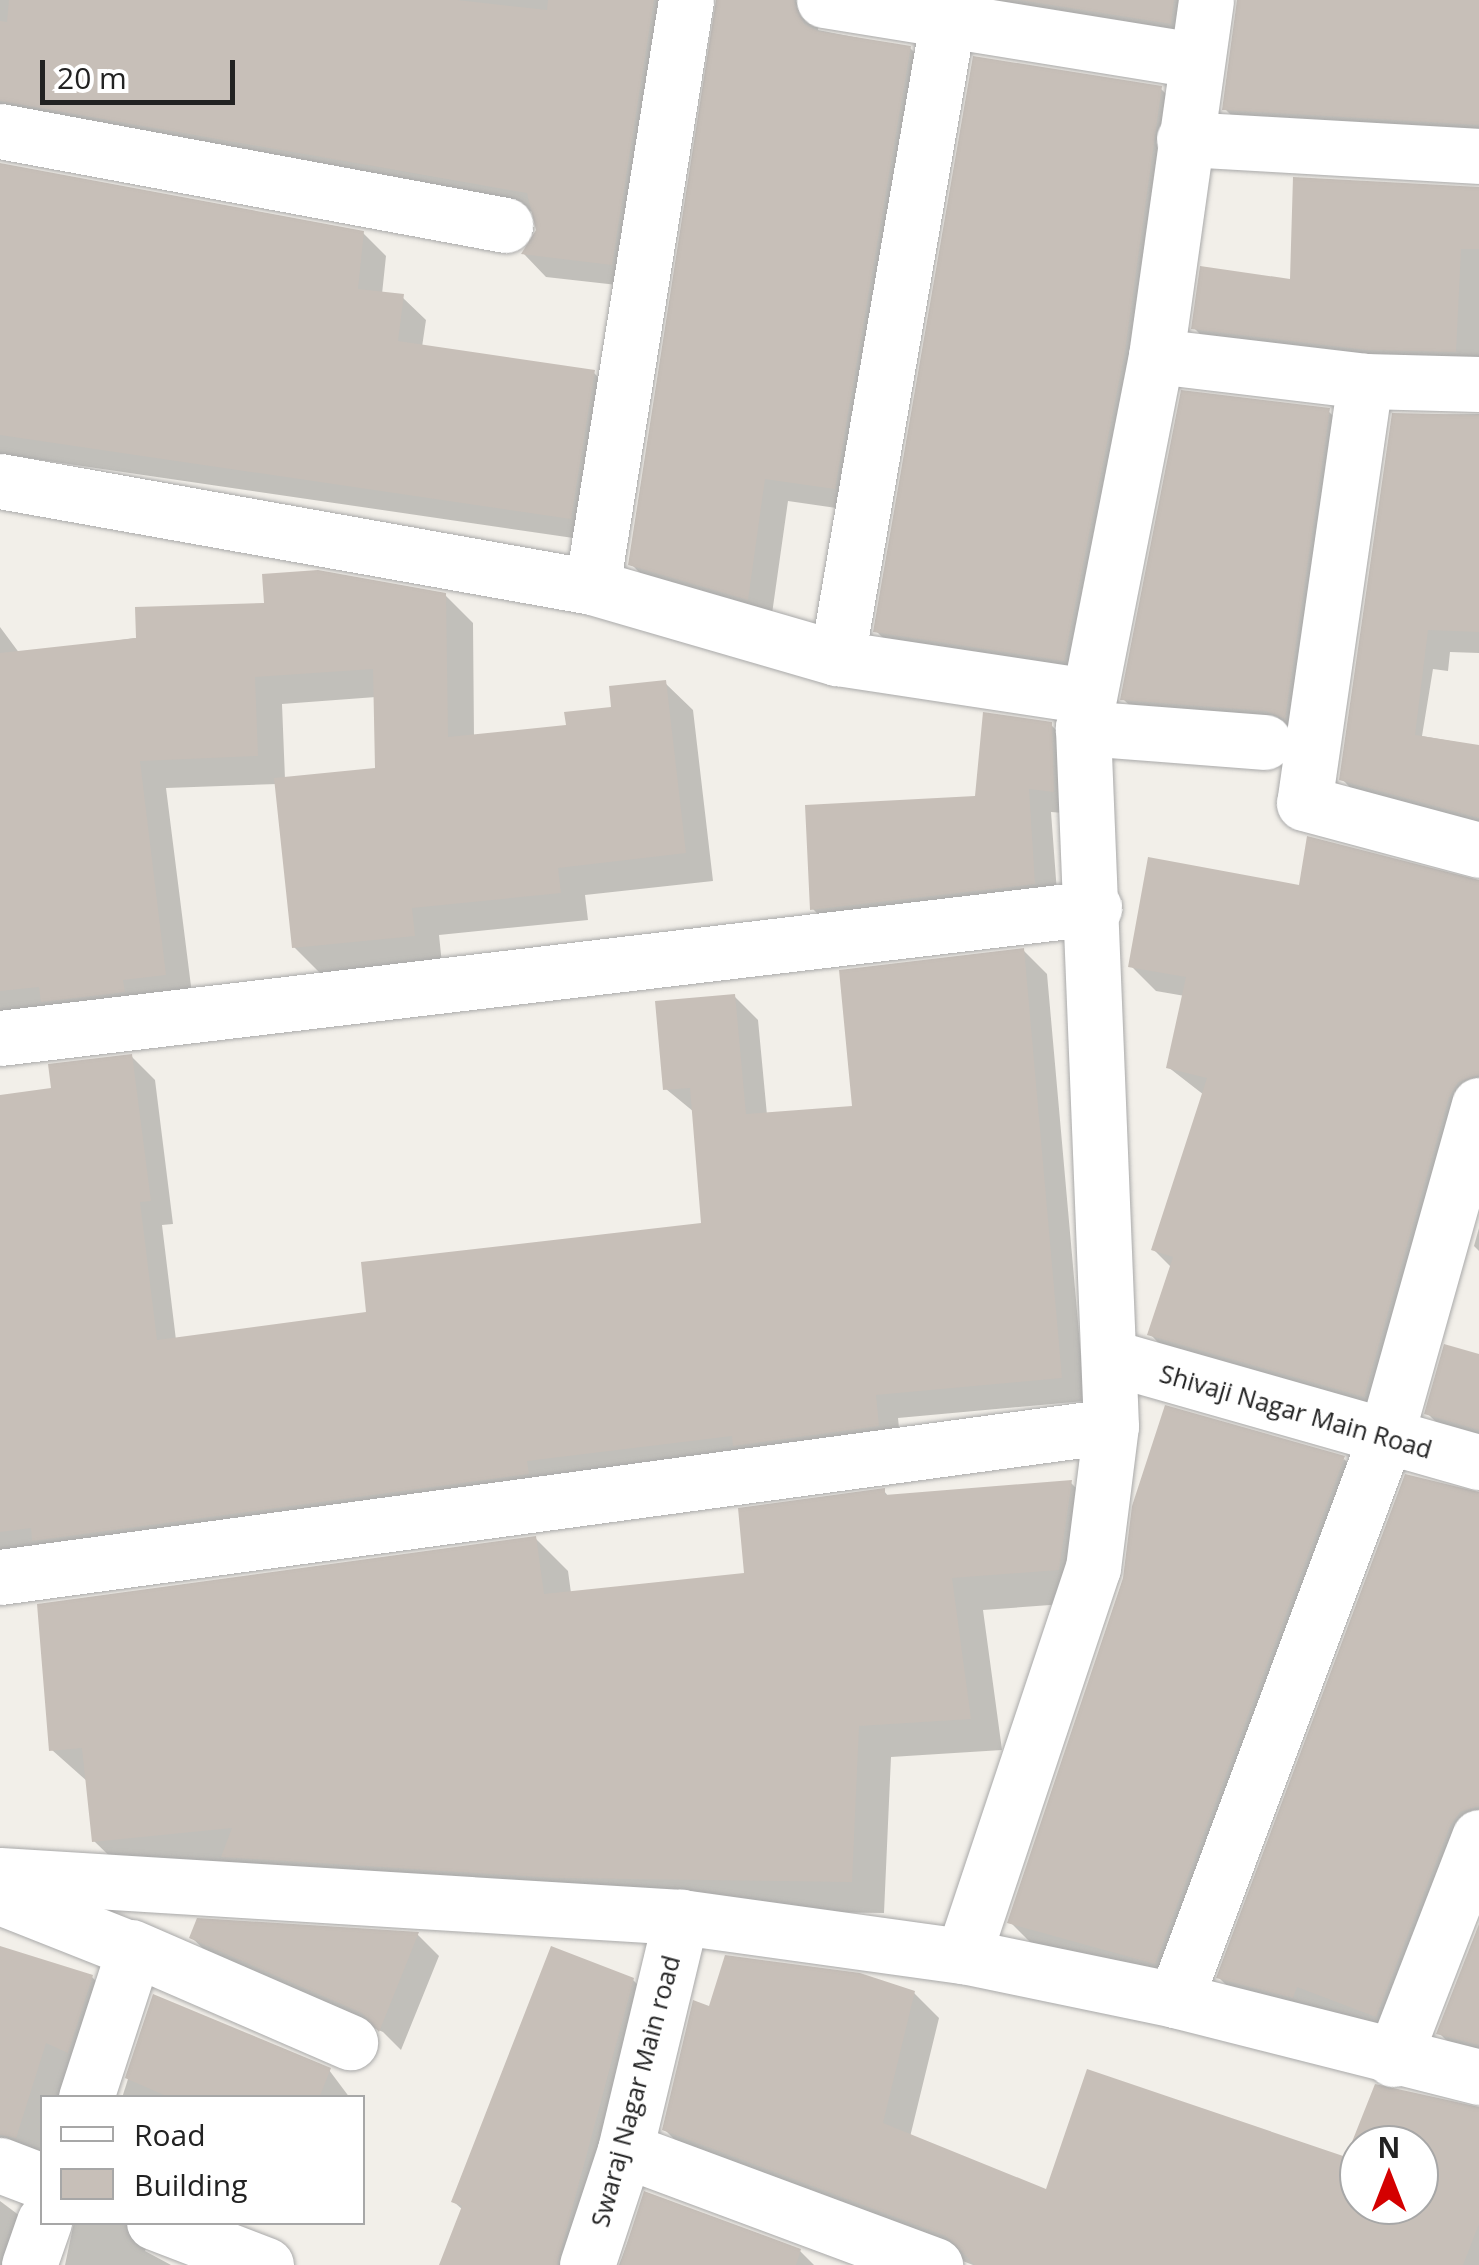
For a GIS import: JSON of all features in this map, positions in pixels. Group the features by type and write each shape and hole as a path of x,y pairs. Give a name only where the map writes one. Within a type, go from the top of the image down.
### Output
{"street":[{"path":"592,587 686,0"},
{"path":"824,0 950,9 1196,60"},
{"path":"963,1956 1093,1568 1111,1426 1113,1358 1085,712 1156,356 1206,0"},
{"path":"838,658 950,9"},
{"path":"0,131 505,225"},
{"path":"1184,139 1479,156"},
{"path":"1156,356 1364,381 1479,384"},
{"path":"1364,381 1304,803 1479,850"},
{"path":"0,481 592,587 838,658 1085,712 1264,742"},
{"path":"0,1038 1094,908"},
{"path":"1175,2000 1385,1439 1479,1105"},
{"name":"Shivaji Nagar Main Road","path":"1113,1358 1385,1439 1479,1462"},
{"path":"0,1577 1111,1426"},
{"path":"1392,2058 1479,1837"},
{"path":"0,1875 681,1917 963,1956 1175,2000 1479,2077"},
{"path":"0,1897 131,1948 350,2042"},
{"name":"Swaraj Nagar Main road","path":"587,2265 625,2150 681,1917"},
{"path":"87,2095 133,1958 131,1948"},
{"path":"625,2150 935,2265"},
{"path":"0,2164 40,2179"},
{"path":"28,2265 43,2225"},
{"path":"162,2225 266,2265"}],"building":[{"path":"9,0 457,0 547,10 548,0 654,0 612,265 521,254 536,230 527,193 0,101 0,21 7,22"},
{"path":"716,0 794,0 804,24 818,31 911,46 835,489 765,479 748,600 628,565"},
{"path":"1020,0 1174,0 1171,24"},
{"path":"1237,0 1479,0 1479,125 1222,110"},
{"path":"973,56 1162,86 1125,351 1064,661 873,632"},
{"path":"0,163 364,231 358,289 404,294 398,341 595,370 571,519 0,435"},
{"path":"1293,177 1479,187 1479,249 1461,249 1456,352 1367,350 1191,329 1200,266 1290,279"},
{"path":"1181,390 1330,408 1285,719 1266,711 1120,700"},
{"path":"1392,413 1479,415 1479,632 1428,630 1415,735 1479,745 1479,818 1339,780"},
{"path":"318,570 446,593 448,737 566,725 564,712 611,707 609,686 666,680 686,853 558,868 561,893 412,908 415,936 292,948 274,778 375,768 373,669 255,677 258,756 140,761 166,975 123,980 125,992 41,1002 39,987 0,991 0,653 136,638 135,607 264,603 262,574"},
{"path":"983,712 1052,722 1054,792 1029,789 1035,884 810,910 805,805 975,796"},
{"path":"1307,836 1479,880 1479,1075 1458,1082 1449,1097 1364,1397 1147,1335 1173,1257 1151,1250 1207,1078 1166,1068 1186,977 1128,967 1148,857 1299,885"},
{"path":"1024,948 1062,1378 876,1395 879,1426 733,1446 732,1436 527,1461 529,1474 32,1541 31,1528 0,1532 0,1095 51,1088 48,1064 132,1054 151,1201 140,1202 157,1340 366,1312 361,1262 701,1223 690,1088 663,1090 655,1001 735,994 746,1114 852,1106 839,970"},
{"path":"1444,1344 1479,1354 1479,1430 1424,1414"},
{"path":"1165,1405 1345,1456 1155,1964 1007,1923 1123,1578 1132,1506"},
{"path":"1405,1474 1479,1492 1479,1806 1460,1812 1450,1826 1376,2017 1297,1987 1293,1998 1216,1978"},
{"path":"1072,1480 1059,1570 952,1578 971,1719 859,1726 852,1882 554,1878 221,1857 232,1828 92,1842 82,1748 49,1751 37,1604 536,1536 544,1594 744,1573 738,1508 885,1488 885,1495"},
{"path":"197,1918 419,1932 379,2032 362,2013 189,1938"},
{"path":"1479,1924 1479,2045 1436,2034"},
{"path":"0,1946 93,1975 68,2053 46,2043 16,2138 0,2135"},
{"path":"551,1946 634,1978 557,2265 439,2265 462,2206 451,2202"},
{"path":"725,1955 860,1973 915,1991 883,2123 1046,2189 1087,2069 1339,2155 1339,2225 1439,2225 1439,2125 1359,2125 1375,2084 1479,2107 1479,2224 1463,2265 975,2265 946,2236 662,2130 693,2000 709,2006"},
{"path":"153,1994 331,2068 320,2095 164,2095 125,2078"},
{"path":"644,2191 801,2249 796,2265 620,2265"}]}
